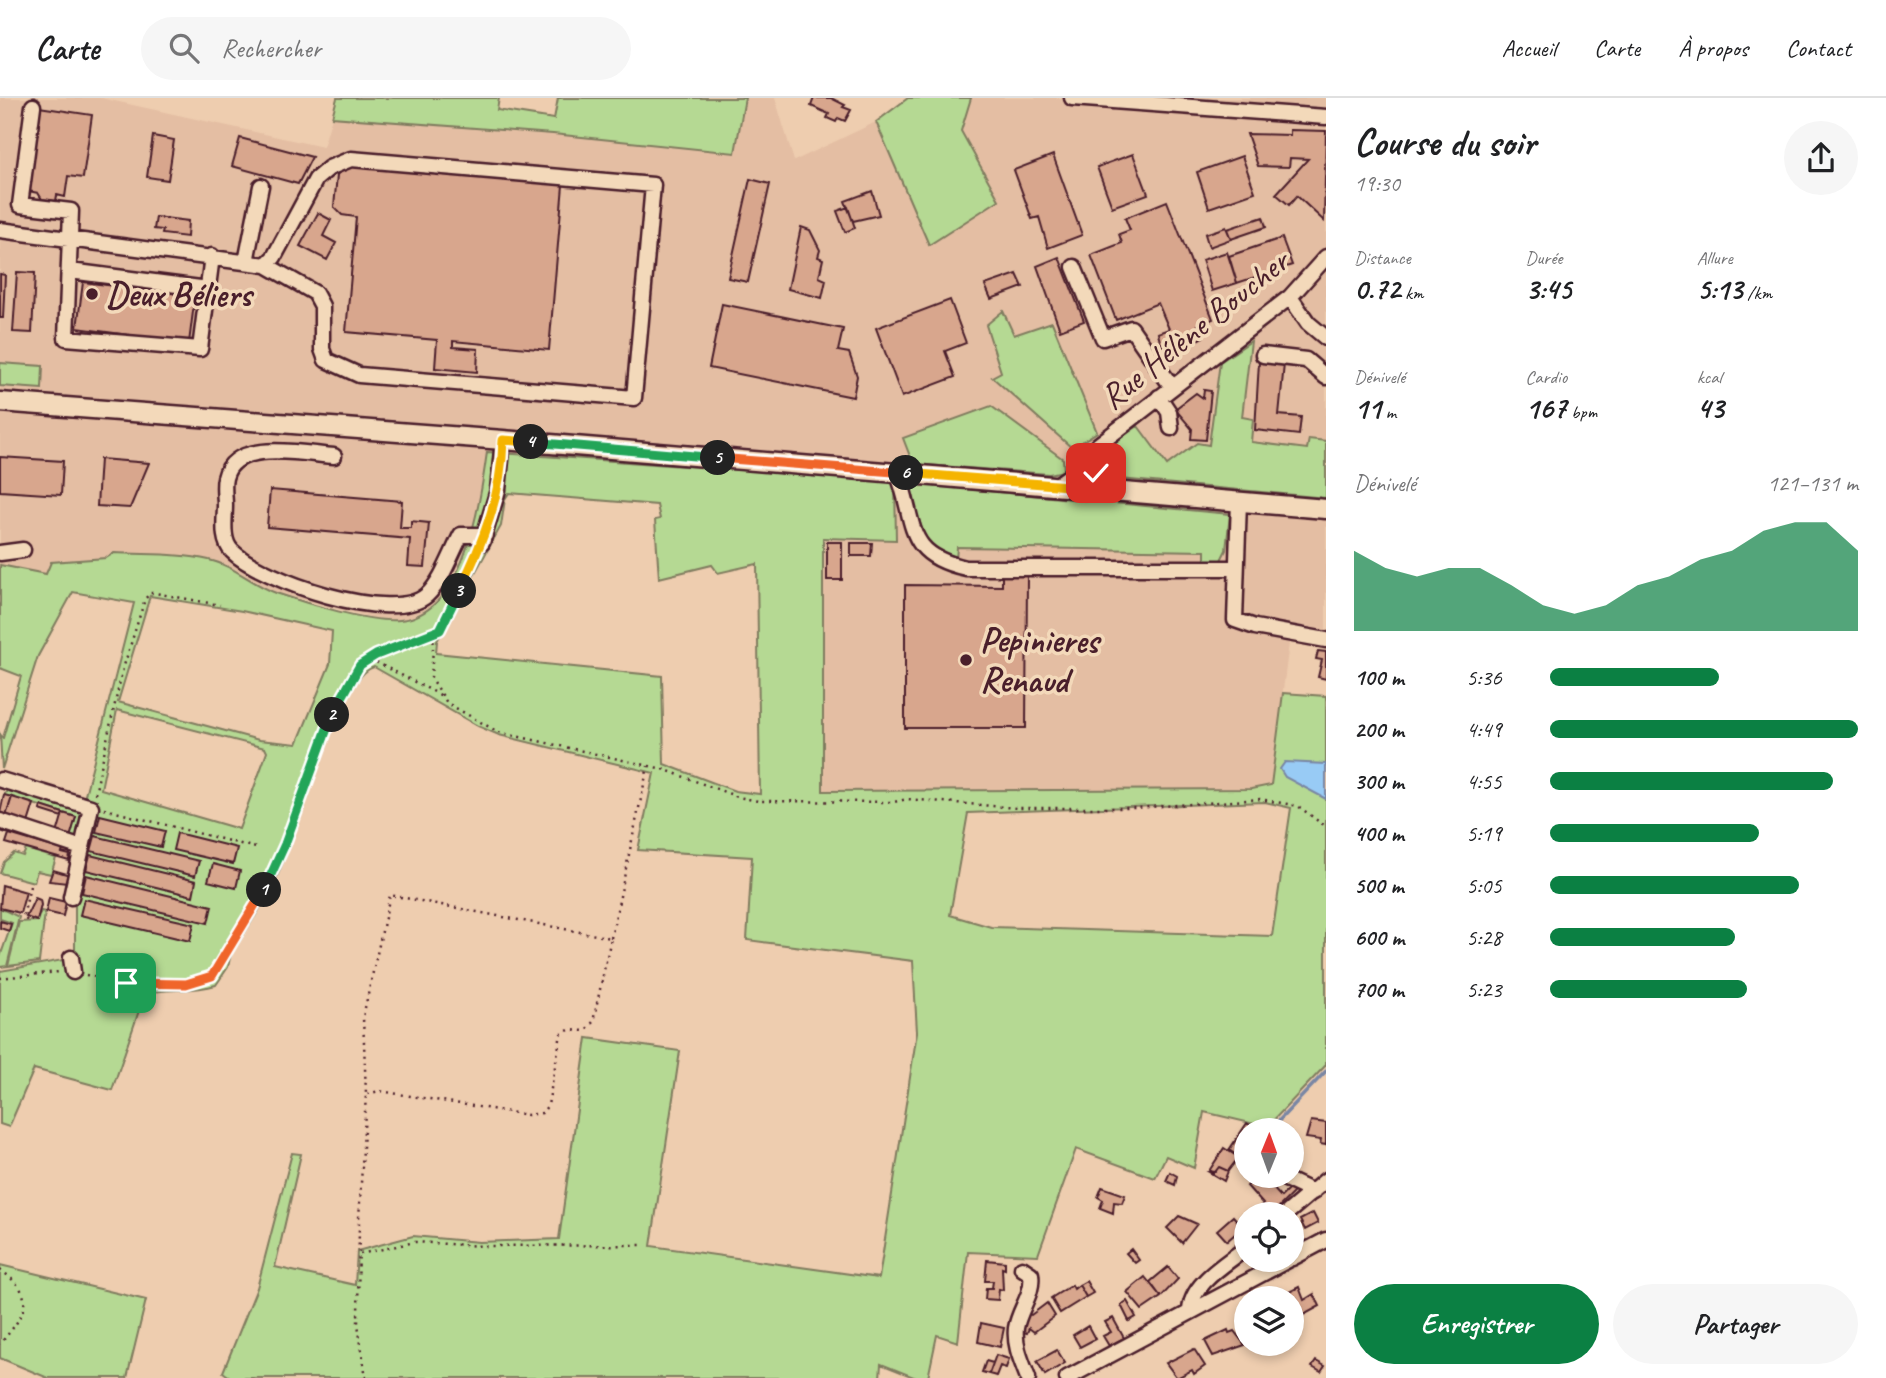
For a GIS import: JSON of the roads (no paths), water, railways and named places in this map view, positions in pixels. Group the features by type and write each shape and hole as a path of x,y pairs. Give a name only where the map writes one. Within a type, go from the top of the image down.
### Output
{"main road":[{"path":"0,402 503,440 1326,509"}],"street":[{"path":"1074,98 1176,103 1326,117"},
{"path":"33,106 20,205 71,211 66,338 200,349 212,256"},
{"path":"0,230 266,265 315,293 323,306 322,349 326,360 359,375 635,398 653,185 351,159 329,168 316,179 274,257 266,265"},
{"path":"246,262 261,186"},
{"name":"Rue Hélène Boucher","path":"1058,485 1079,469 1098,445 1290,297 1326,257"},
{"path":"1074,267 1103,338 1131,328 1172,387"},
{"path":"70,271 208,289"},
{"path":"1290,297 1308,323 1326,338"},
{"path":"1263,355 1306,360 1326,377"},
{"path":"1159,397 1169,412 1171,428"},
{"path":"334,456 253,451 233,462 225,478 225,540 232,551 269,576 303,589 391,605 413,603 426,596 461,535 483,540 498,489 503,440"},
{"name":"Rue Hélène Boucher","path":"1098,445 1096,473 1099,480 1112,490"},
{"path":"897,472 917,540 926,553 943,563 965,568 1236,568"},
{"path":"1238,501 1235,620 1255,627 1326,640"},
{"path":"0,553 23,550"},
{"path":"0,781 91,807 71,897"},
{"path":"0,821 82,848"},
{"path":"1301,1202 1326,1180"},
{"path":"1304,1188 1313,1192"},
{"path":"1304,1252 1326,1240"},
{"path":"1190,1312 1190,1303 1198,1287 1234,1258"},
{"path":"1022,1268 1031,1274 1032,1285 1016,1326 1015,1343 1028,1378"},
{"path":"1068,1378 1265,1272"}],"water":[{"path":"1285,762 1326,764 1326,799 1285,777 1280,769"}],"waterway":[{"path":"1281,1118 1326,1071"}],"place":[{"name":"Deux Béliers","path":"92,294"},
{"name":"Pepinieres Renaud","path":"966,660"}]}
